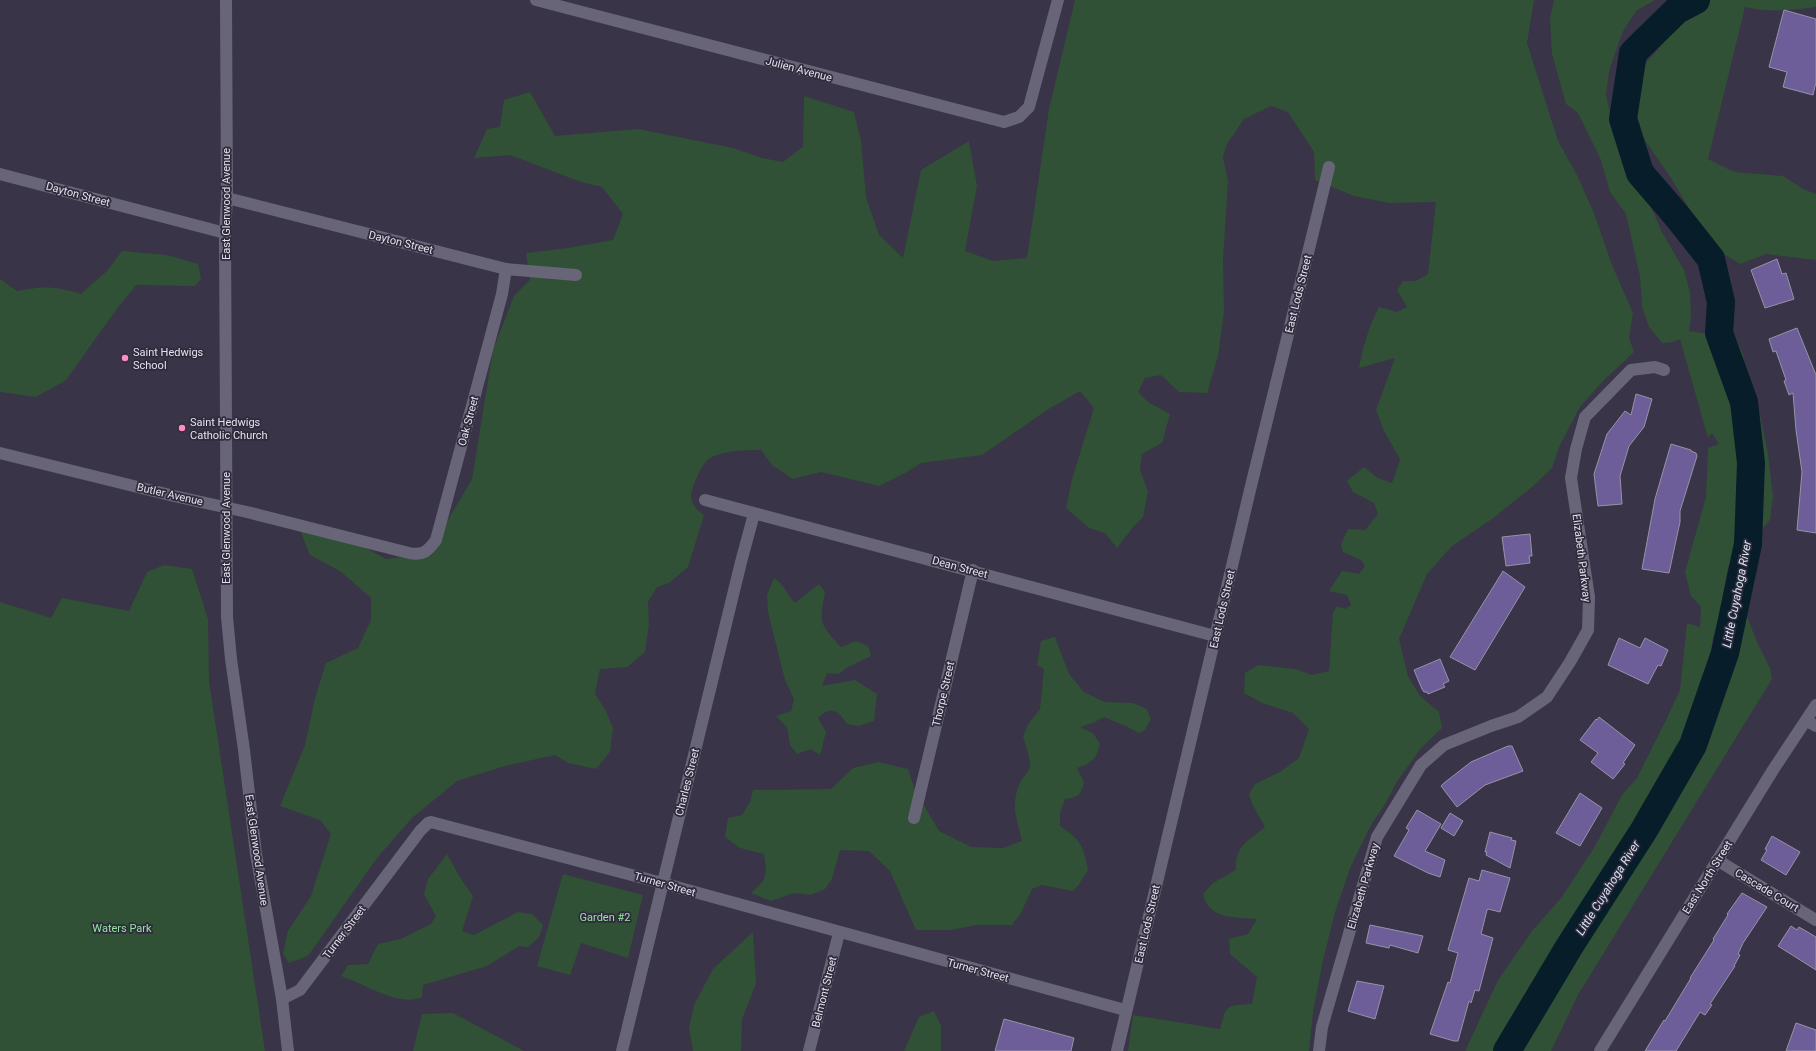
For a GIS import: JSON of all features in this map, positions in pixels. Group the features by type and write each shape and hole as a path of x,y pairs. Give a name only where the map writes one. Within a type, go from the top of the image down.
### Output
{"street":[{"name":"East Glenwood Avenue","path":"226,0 227,617 256,854 282,999 288,1051"},
{"name":"Julien Avenue","path":"536,0 1004,122 1018,117 1030,107 1058,0"},
{"name":"East Lods Street","path":"1117,1051 1215,636 1329,167"},
{"name":"Dayton Street","path":"0,174 226,233"},
{"name":"Dayton Street","path":"227,198 506,269 576,275"},
{"name":"Oak Street","path":"409,553 418,555 422,554 429,550 436,540 502,294 506,269"},
{"name":"Elizabeth Parkway","path":"1319,1051 1322,1027 1377,837 1421,765 1444,745 1518,717 1547,697 1570,662 1588,630 1589,597 1571,478 1576,449 1585,417 1632,370 1655,367 1664,370"},
{"name":"Butler Avenue","path":"0,453 174,496 226,506 409,553"},
{"name":"Dean Street","path":"705,500 973,570 1215,636"},
{"name":"Charles Street","path":"622,1051 662,883 754,514"},
{"name":"Thorpe Street","path":"914,818 973,570"},
{"name":"East North Street","path":"1600,1051 1773,770 1811,724 1816,704"},
{"name":"Turner Street","path":"282,999 300,990 428,823 440,824 662,883 839,933 1126,1010"},
{"name":"Cascade Court","path":"1718,860 1816,920"},
{"name":"Belmont Street","path":"809,1051 839,933"}],"green space":[{"path":"1075,0 1534,0 1527,43 1558,141 1577,175 1594,213 1612,265 1633,313 1629,338 1634,352 1604,380 1580,407 1560,445 1552,468 1532,487 1492,519 1452,546 1427,574 1399,639 1408,676 1420,696 1439,712 1442,728 1421,748 1398,780 1384,806 1371,825 1351,866 1336,909 1323,960 1313,1012 1309,1051 1128,1051 1133,1015 1220,1029 1224,1015 1228,1008 1237,1005 1252,1004 1257,977 1230,954 1229,939 1248,934 1257,919 1224,916 1217,913 1211,909 1203,894 1213,883 1236,870 1237,855 1240,850 1248,840 1265,827 1252,804 1249,794 1255,784 1280,772 1299,758 1309,729 1293,713 1262,703 1244,693 1245,673 1258,665 1295,669 1312,675 1329,671 1333,613 1337,606 1345,609 1351,605 1347,595 1329,591 1342,571 1359,574 1365,566 1361,560 1343,552 1341,544 1348,529 1365,530 1378,514 1374,503 1353,492 1347,481 1364,467 1378,478 1392,483 1400,459 1384,431 1376,410 1395,358 1359,368 1362,352 1369,329 1379,307 1397,312 1407,307 1397,290 1403,281 1416,281 1428,274 1436,202 1390,203 1354,196 1315,180 1314,152 1288,112 1271,106 1244,119 1227,144 1223,157 1228,181 1223,260 1224,312 1218,356 1207,393 1179,392 1161,375 1145,378 1138,392 1148,402 1170,414 1162,443 1142,454 1140,469 1148,492 1143,517 1133,527 1117,548 1105,533 1089,528 1066,508 1072,479 1094,408 1080,391 1047,410 982,455 921,463 879,486 821,472 793,479 772,465 761,450 741,450 728,452 710,458 704,464 695,481 691,496 691,499 697,509 704,515 688,567 669,583 657,587 648,602 649,624 645,652 627,667 600,669 595,694 605,709 613,728 610,752 596,769 568,763 555,755 505,766 457,781 412,818 377,858 308,956 289,963 283,954 288,931 311,896 331,834 320,820 280,806 305,745 315,698 326,663 358,648 371,620 371,598 340,571 310,555 300,530 362,546 386,559 417,555 436,540 472,479 493,350 514,296 530,280 526,253 568,248 613,240 623,214 602,187 581,182 510,155 474,158 487,129 500,127 504,100 530,92 555,136 638,129 733,148 762,158 783,162 803,147 804,96 854,112 861,141 866,197 879,235 903,258 921,170 969,141 977,186 965,251 993,261 1027,258 1049,109"},
{"path":"1554,0 1655,0 1636,11 1623,31 1609,71 1606,95 1612,121 1626,151 1632,173 1645,193 1662,232 1684,270 1690,292 1691,317 1689,331 1735,338 1743,354 1746,381 1759,410 1768,454 1773,496 1770,520 1728,567 1719,618 1713,637 1705,693 1695,720 1682,736 1680,749 1638,823 1605,868 1523,1009 1501,1051 1465,1051 1498,980 1532,931 1561,898 1594,848 1622,795 1637,778 1680,690 1687,623 1700,627 1701,607 1691,596 1685,572 1706,497 1708,448 1719,444 1712,433 1708,438 1680,339 1673,342 1662,343 1649,327 1642,306 1640,276 1626,214 1610,192 1601,160 1578,113 1566,104 1552,54 1550,18"},
{"path":"1711,0 1816,0 1816,7 1799,9 1763,10 1745,7 1708,159 1734,172 1783,176 1803,189 1816,194 1816,260 1766,254 1740,264 1711,246 1671,178 1644,139 1634,107 1636,75 1686,16"},
{"path":"122,251 167,255 198,264 201,279 195,286 136,285 116,310 66,380 36,397 0,392 0,279 17,291 35,288 49,288 64,289 81,294 108,270"},
{"name":"Waters Park","path":"164,565 192,569 208,619 209,681 265,1051 0,1051 0,602 51,618 62,598 129,611 147,572"},
{"path":"774,578 784,587 795,603 819,584 825,592 822,622 828,633 841,647 856,641 868,646 871,656 850,666 839,674 827,673 822,686 855,680 877,694 874,721 859,726 847,724 840,715 834,711 827,711 818,718 826,732 820,755 811,749 797,754 790,745 787,727 776,716 791,711 794,699 785,680 768,612 767,595"},
{"path":"1745,610 1756,640 1770,668 1772,679 1578,995 1551,1051 1516,1051 1542,1008 1553,994 1594,917 1630,862 1654,819 1707,735 1707,721 1724,681"},
{"path":"1055,637 1069,674 1084,692 1105,702 1133,703 1147,709 1151,719 1145,730 1139,733 1104,717 1093,723 1080,727 1093,733 1100,744 1097,754 1093,760 1077,768 1084,782 1082,790 1078,795 1065,799 1060,813 1060,826 1077,839 1082,849 1088,870 1078,886 1072,891 1042,885 1032,889 1022,911 1012,925 976,925 951,930 916,930 890,871 869,851 840,850 832,879 825,889 811,895 794,893 771,901 751,893 761,884 765,876 766,867 764,854 740,848 725,837 728,818 742,815 750,802 753,790 831,789 853,768 878,762 908,769 915,790 939,831 971,847 1003,848 1022,841 1015,812 1015,798 1020,783 1030,767 1023,736 1029,723 1040,709 1044,669 1037,665 1041,641"},
{"path":"447,854 459,876 473,896 462,931 474,935 518,912 532,914 543,925 539,937 528,947 519,946 487,966 423,985 422,997 413,1000 393,997 341,976 348,965 368,964 378,944 401,939 431,924 436,916 424,894 428,879"},
{"name":"Garden #2","path":"563,874 643,895 628,958 581,943 570,975 537,966"},
{"path":"753,932 756,984 742,1019 741,1051 693,1051 689,1028 694,1005 713,969"},
{"path":"934,1011 941,1026 941,1051 904,1051 919,1017"},
{"path":"453,1013 524,1051 413,1051 422,1014"}],"building":[{"path":"1784,10 1816,19 1816,82 1813,95 1783,87 1787,72 1769,67"},
{"path":"1777,259 1782,274 1786,273 1794,299 1765,308 1751,270"},
{"path":"1797,328 1816,375 1816,533 1797,530 1802,472 1796,430 1793,393 1789,395 1784,381 1786,380 1776,351 1773,352 1769,339"},
{"path":"1636,394 1652,399 1644,427 1629,446 1620,476 1622,504 1598,506 1594,474 1607,434 1625,411 1631,415"},
{"path":"1671,444 1691,450 1696,453 1697,456 1680,511 1680,522 1669,573 1642,569 1655,499"},
{"path":"1530,534 1532,556 1529,556 1530,563 1506,566 1502,537"},
{"path":"1503,571 1525,587 1475,670 1450,657"},
{"path":"1619,638 1640,648 1645,638 1668,650 1661,666 1658,665 1648,684 1608,665"},
{"path":"1440,659 1449,681 1443,684 1445,687 1428,694 1422,689 1414,670"},
{"path":"1599,717 1635,745 1623,763 1625,764 1613,779 1591,762 1598,753 1580,740"},
{"path":"1508,746 1512,746 1523,771 1485,785 1457,807 1441,786 1471,762"},
{"path":"1580,793 1602,808 1580,846 1556,833"},
{"path":"1417,810 1441,824 1425,851 1445,860 1440,877 1428,873 1394,856 1409,830 1406,828"},
{"path":"1450,813 1463,821 1454,836 1441,828"},
{"path":"1490,832 1512,838 1511,840 1516,841 1510,868 1486,855 1487,852 1485,852"},
{"path":"1772,836 1800,852 1786,875 1761,860 1767,850 1765,849"},
{"path":"1482,870 1510,878 1500,912 1487,910 1481,934 1493,938 1479,991 1475,990 1471,1003 1469,1001 1458,1041 1454,1041 1430,1034 1448,982 1450,983 1458,953 1448,950 1469,878 1479,881"},
{"path":"1742,893 1767,907 1743,943 1735,966 1710,1004 1712,1005 1705,1015 1700,1012 1676,1051 1645,1051 1714,940 1713,939 1728,915 1727,914"},
{"path":"1370,925 1423,936 1418,953 1390,945 1389,948 1366,943"},
{"path":"1791,926 1797,930 1799,927 1816,937 1816,970 1778,946"},
{"path":"1357,981 1384,986 1375,1019 1348,1011"},
{"path":"1004,1019 1074,1038 1071,1051 995,1051"},
{"path":"1796,1023 1816,1030 1816,1051 1786,1051"}],"waterway":[{"name":"Little Cuyahoga River","path":"1507,1051 1569,947 1644,830 1693,745 1725,653 1748,544 1751,463 1744,402 1719,333 1721,302 1711,259 1640,173 1623,119 1633,53 1677,10 1696,0"}],"place":[{"name":"Saint Hedwigs School","path":"125,358"},
{"name":"Saint Hedwigs Catholic Church","path":"182,428"}]}
